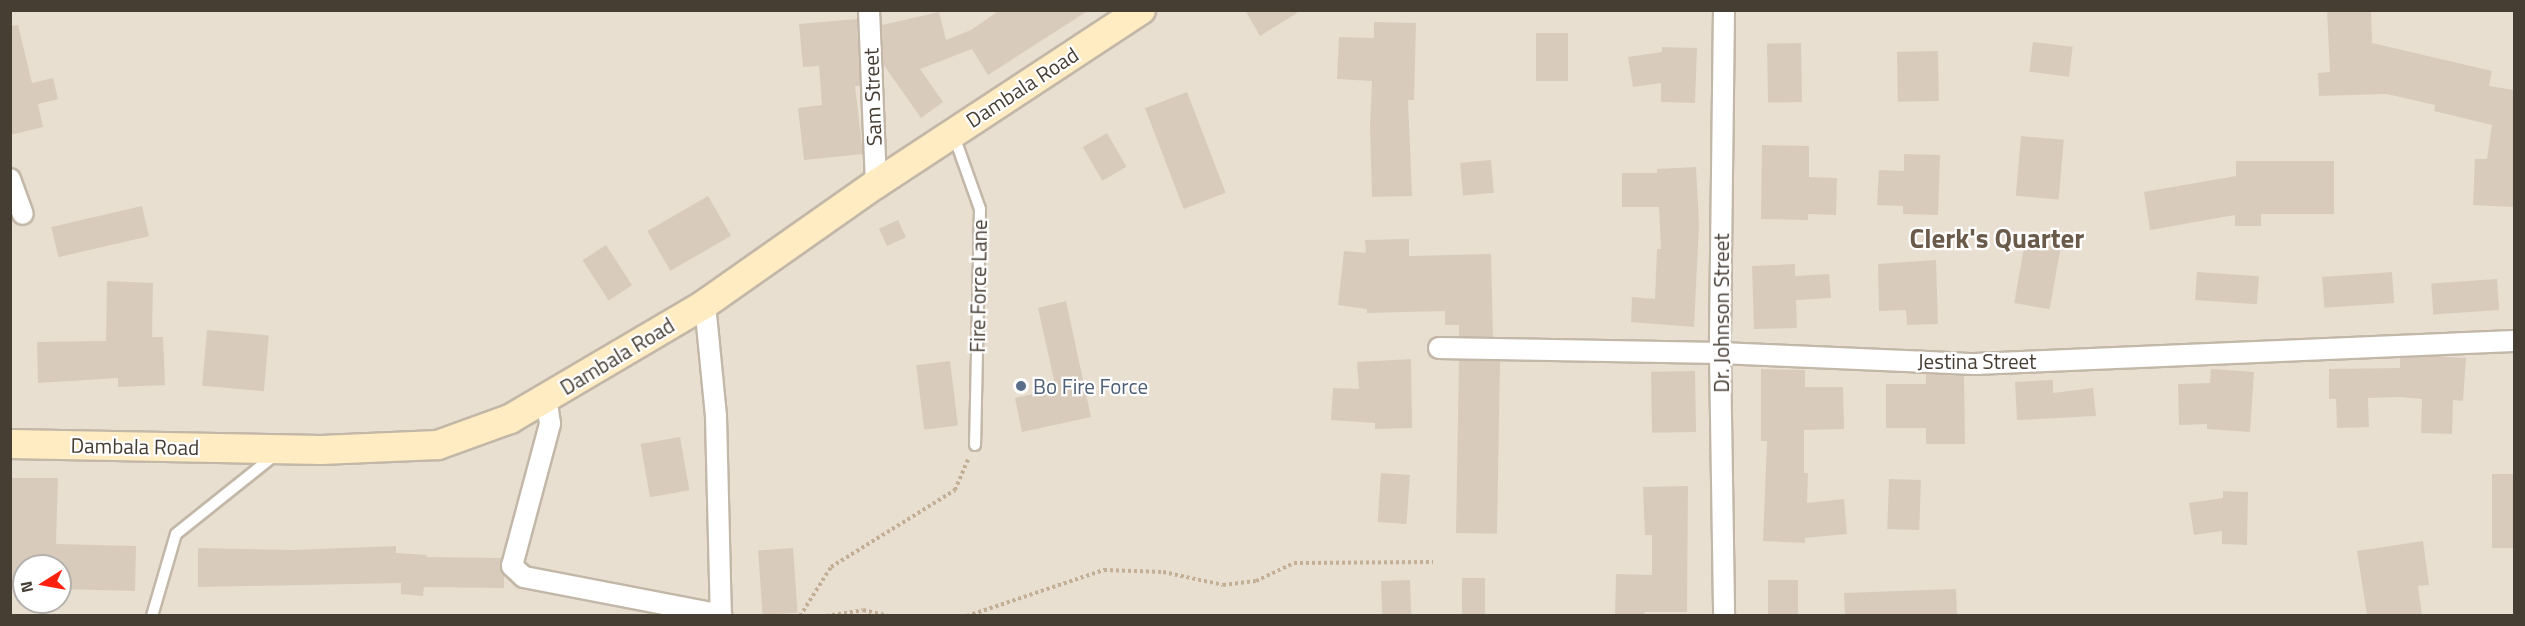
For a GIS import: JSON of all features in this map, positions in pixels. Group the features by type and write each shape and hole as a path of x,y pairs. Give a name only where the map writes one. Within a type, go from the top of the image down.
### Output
{"street":[{"name":"Sam Street","path":"868,10 876,184"},
{"name":"Dambala Road","path":"10,444 282,449 438,445 510,419 705,304 876,184 1141,10"},
{"name":"Dr. Johnson Street","path":"1724,10 1720,353 1724,615"},
{"path":"10,179 23,214"},
{"path":"546,398 550,424 512,566 524,577 721,615 716,417 705,304"},
{"name":"Jestina Street","path":"1438,348 1720,353 1975,364 2514,340"}],"lane":[{"name":"Fire Force Lane","path":"953,133 980,209 975,445"},
{"path":"152,615 176,534 282,449"}],"path":[{"path":"800,615 831,567 955,490 975,445"},
{"path":"967,615 1104,570 1163,572 1223,585 1256,581 1294,563 1433,562"},
{"path":"826,615 863,610 888,615"}],"shaded area":[{"path":"10,11 2514,11 2514,615 11,615"}],"building":[{"path":"1000,10 1089,10 988,75 972,49 920,69 943,102 921,118 883,64 882,25 939,12 946,40 971,30"},
{"path":"1245,10 1302,10 1260,36"},
{"path":"2327,10 2371,10 2372,43 2492,71 2489,86 2514,90 2514,207 2473,205 2475,159 2487,159 2492,125 2434,111 2435,105 2387,94 2319,96 2318,73 2330,72"},
{"path":"857,19 860,86 855,86 863,154 804,160 798,108 822,105 819,66 803,67 799,24"},
{"path":"1374,22 1416,23 1414,100 1408,100 1412,196 1372,197 1370,126 1372,81 1337,79 1339,37 1374,38"},
{"path":"18,25 32,83 53,78 58,99 38,104 43,127 10,135 10,26"},
{"path":"1536,33 1568,33 1568,81 1536,81"},
{"path":"2033,42 2073,47 2069,77 2029,72"},
{"path":"1801,43 1802,102 1768,103 1767,44"},
{"path":"1662,47 1697,48 1695,103 1661,102 1661,83 1633,87 1628,57 1662,52"},
{"path":"1938,51 1939,101 1898,102 1897,52"},
{"path":"1187,92 1226,193 1184,209 1145,108"},
{"path":"1107,133 1126,167 1102,181 1083,147"},
{"path":"2021,136 2064,140 2059,200 2016,196"},
{"path":"1762,145 1809,146 1809,177 1837,178 1836,215 1808,214 1808,220 1761,219"},
{"path":"1904,154 1940,155 1938,215 1903,214 1903,206 1877,205 1879,170 1904,171"},
{"path":"1491,160 1494,193 1463,196 1460,163"},
{"path":"2236,161 2334,161 2334,214 2261,214 2261,226 2235,226 2235,215 2150,230 2144,192 2236,176"},
{"path":"1696,167 1699,224 1694,327 1631,322 1632,297 1655,299 1657,249 1661,249 1659,207 1622,207 1622,173 1657,173 1657,169"},
{"path":"708,196 731,236 670,271 647,231"},
{"path":"142,206 149,236 58,257 51,227"},
{"path":"898,220 906,237 887,246 879,229"},
{"path":"1409,239 1409,256 1491,254 1493,337 1459,336 1459,325 1445,325 1445,311 1367,313 1367,309 1338,305 1344,251 1366,253 1365,240"},
{"path":"2025,242 2060,248 2050,309 2014,303"},
{"path":"606,245 632,285 609,301 583,260"},
{"path":"1936,260 1938,324 1907,325 1906,310 1879,311 1878,264"},
{"path":"1795,264 1795,276 1829,274 1831,298 1796,300 1797,328 1754,329 1752,266"},
{"path":"2197,272 2259,276 2257,304 2195,300"},
{"path":"2392,272 2394,303 2324,308 2322,277"},
{"path":"2497,279 2499,310 2433,315 2431,284"},
{"path":"107,281 153,283 152,337 163,337 165,385 118,387 118,378 38,383 37,342 106,341"},
{"path":"1066,301 1091,417 1022,432 1015,398 1056,389 1038,308"},
{"path":"207,330 269,335 264,391 202,386"},
{"path":"2435,356 2466,358 2463,401 2453,400 2452,434 2421,433 2422,399 2400,397 2368,398 2369,427 2337,428 2336,399 2329,399 2329,369 2400,368 2400,358"},
{"path":"1411,359 1412,428 1375,429 1375,423 1331,420 1333,388 1359,389 1357,362"},
{"path":"1459,360 1500,361 1497,534 1456,533"},
{"path":"950,361 958,426 924,430 916,365"},
{"path":"1761,369 1805,370 1805,387 1843,387 1844,429 1804,430 1804,473 1808,473 1807,503 1844,499 1847,534 1805,538 1805,543 1763,541 1767,441 1761,441"},
{"path":"2211,369 2254,372 2250,432 2207,429 2207,424 2179,425 2178,384 2210,383"},
{"path":"1695,371 1696,432 1652,433 1651,372"},
{"path":"1926,374 1964,376 1965,444 1926,444 1926,428 1886,428 1886,384 1926,384"},
{"path":"2053,380 2053,393 2093,388 2096,416 2017,420 2015,382"},
{"path":"680,437 689,490 650,497 641,444"},
{"path":"1381,473 1410,475 1407,524 1378,522"},
{"path":"2492,474 2514,474 2514,548 2492,548"},
{"path":"10,478 58,478 56,544 136,546 135,591 72,589 72,554 12,554 12,588 10,588"},
{"path":"1889,479 1921,480 1919,530 1887,529"},
{"path":"1688,486 1687,612 1615,615 1616,574 1652,575 1652,535 1645,535 1643,487"},
{"path":"2223,491 2248,492 2247,545 2222,544 2222,531 2194,535 2189,503 2223,498"},
{"path":"2423,541 2429,585 2418,586 2422,615 2367,615 2357,551"},
{"path":"396,546 396,553 427,555 426,557 502,558 500,569 504,575 504,588 424,587 423,596 401,594 401,583 198,587 198,548 294,550"},
{"path":"793,548 798,613 763,615 758,550"},
{"path":"1462,578 1485,578 1485,615 1462,615"},
{"path":"1410,580 1411,615 1382,616 1381,581"},
{"path":"1768,580 1798,580 1798,615 1768,615"},
{"path":"1956,589 1957,615 1845,615 1844,593"}],"place":[{"name":"Bo Fire Force","path":"1021,386"}],"district":[{"name":"Clerk's Quarter","path":"1997,238"}]}
